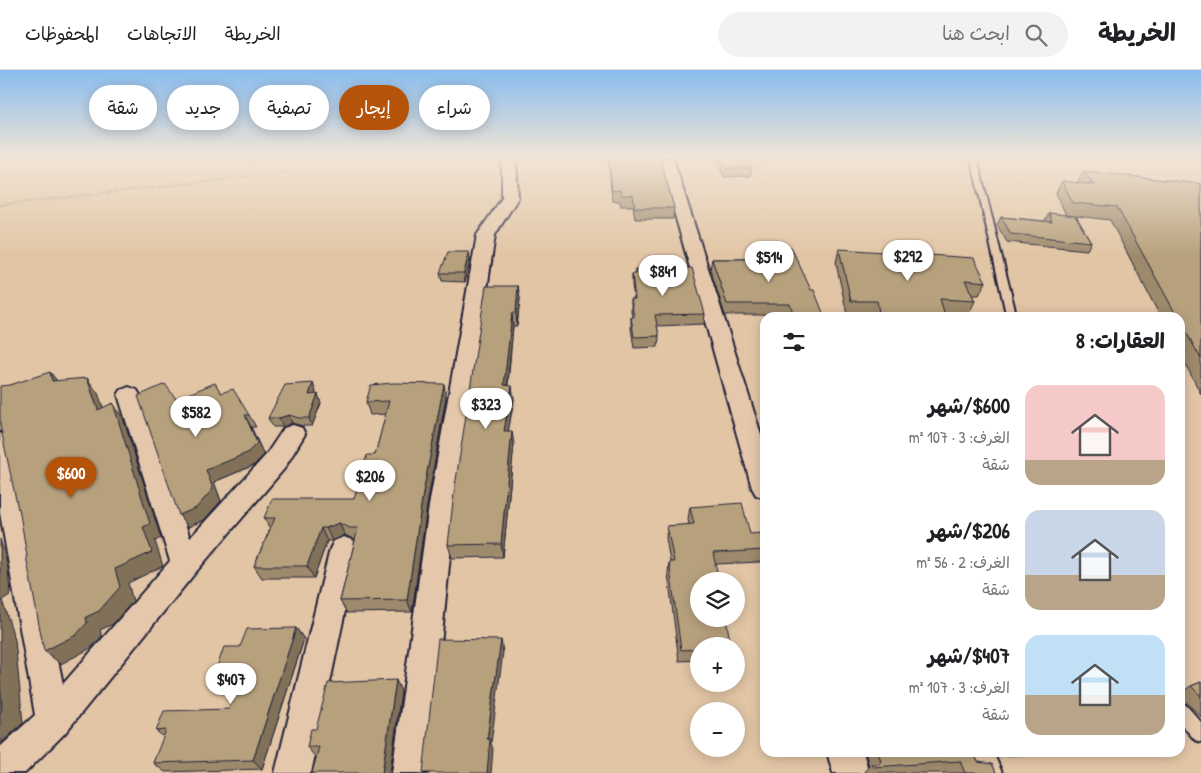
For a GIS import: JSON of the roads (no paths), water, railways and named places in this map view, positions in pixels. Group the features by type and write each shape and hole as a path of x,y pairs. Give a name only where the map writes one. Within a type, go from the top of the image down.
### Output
{"street":[{"path":"410,773 442,506 484,244 486,234 510,198 510,191"},
{"path":"676,191 760,471"},
{"path":"130,395 185,564"},
{"path":"0,772 53,721 185,564 275,462 293,434"},
{"path":"0,442 53,721"},
{"path":"293,773 344,549"},
{"path":"846,757 851,773"},
{"path":"977,757 984,773"}],"lane":[{"path":"982,191 1011,312"},
{"path":"1185,716 1201,734"}]}
